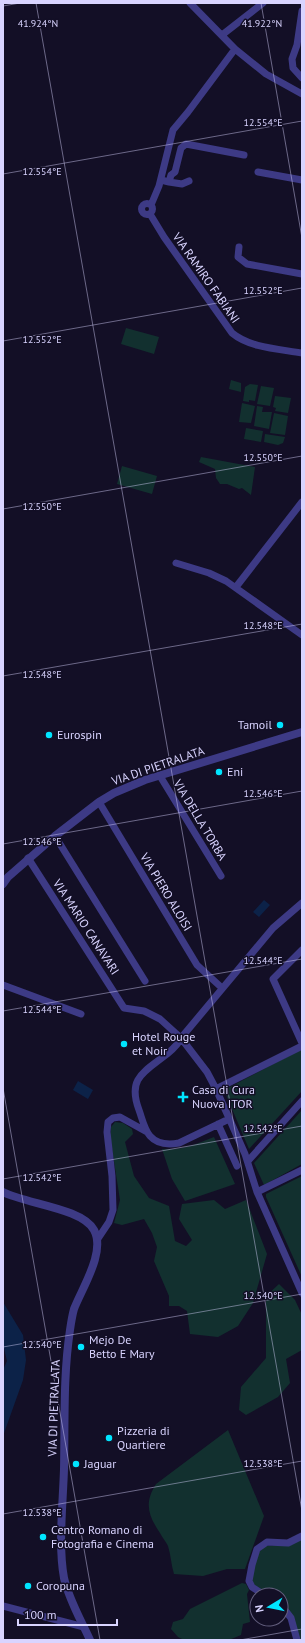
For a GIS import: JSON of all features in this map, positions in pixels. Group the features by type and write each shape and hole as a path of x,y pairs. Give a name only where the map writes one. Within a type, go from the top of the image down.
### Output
{"street":[{"path":"190,3 235,48 266,74 302,94"},
{"path":"222,35 263,3"},
{"path":"302,11 297,45 292,59 293,68 302,78"},
{"name":"VIA RAMIRO FABIANI","path":"235,48 173,130 161,180 151,205 146,204 142,209 145,214 150,214 164,237 232,333 238,338 254,344 302,353"},
{"path":"169,182 171,175 175,172 181,148 186,144 244,155"},
{"path":"258,172 302,180"},
{"path":"161,180 182,184 189,181"},
{"path":"239,247 238,257 246,264 302,274"},
{"path":"236,587 302,502"},
{"path":"294,511 302,510"},
{"path":"176,563 213,575 236,587 302,635"},
{"name":"VIA DI PIETRALATA","path":"3,884 8,877 28,858 55,836 99,802 127,786 302,732"},
{"name":"VIA DELLA TORBA","path":"160,776 220,876"},
{"name":"VIA PIERO ALOISI","path":"99,802 197,965 222,988"},
{"path":"55,836 145,981"},
{"name":"VIA MARIO CANAVARI","path":"28,858 124,1008 142,1010 153,1014 181,1038"},
{"path":"229,1119 175,1144 159,1142 151,1137 147,1132 134,1096 135,1085 144,1072 176,1046 222,988 275,926 302,904"},
{"path":"302,950 273,979 302,1043"},
{"path":"3,985 81,1014"},
{"path":"181,1038 201,1063 216,1089 248,1162 257,1192 302,1293"},
{"path":"216,1089 302,1046"},
{"path":"248,1162 302,1101"},
{"path":"97,1240 109,1222 114,1210 107,1132 108,1122 113,1118 120,1117 147,1132"},
{"path":"218,1124 237,1166"},
{"path":"257,1192 302,1170"},
{"path":"3,1192 25,1201 78,1216 91,1226 95,1232 97,1240"},
{"name":"VIA DI PIETRALATA","path":"90,1640 66,1585 62,1544 67,1351 71,1320 97,1254 97,1240"},
{"path":"252,1587 249,1581 257,1549 267,1542 288,1542 302,1536"},
{"path":"3,1606 84,1627"},
{"path":"289,1615 297,1640"}],"green space":[{"path":"126,328 159,337 154,354 121,344"},
{"path":"231,380 241,383 241,392 229,389"},
{"path":"250,384 258,385 255,401 243,401 245,387"},
{"path":"261,386 274,388 270,406 257,404"},
{"path":"275,396 291,398 288,413 275,411 276,408 273,407"},
{"path":"242,403 255,406 251,423 239,422"},
{"path":"257,406 263,407 262,412 272,412 269,429 254,426"},
{"path":"274,413 288,416 285,435 270,433"},
{"path":"246,428 263,431 261,442 244,439"},
{"path":"265,434 285,437 283,443 278,445 264,442"},
{"path":"201,457 255,467 251,495 242,488 239,489 227,484 220,484 216,478 215,469 199,462"},
{"path":"122,466 157,476 152,494 117,484"},
{"path":"300,1050 302,1052 302,1091 249,1149 224,1090"},
{"path":"302,1110 302,1164 264,1185 254,1163"},
{"path":"115,1122 123,1123 132,1129 133,1134 125,1142 134,1176 149,1198 169,1206 175,1241 186,1246 192,1240 179,1219 182,1204 214,1200 225,1209 246,1200 267,1254 253,1303 238,1326 218,1337 190,1334 187,1311 179,1306 169,1306 169,1296 154,1261 157,1247 152,1233 144,1219 122,1225 114,1223 120,1200 110,1136 111,1127"},
{"path":"214,1137 235,1184 185,1201 172,1179 162,1149 182,1148"},
{"path":"302,1176 302,1277 266,1194"},
{"path":"279,1284 295,1300 302,1315 302,1350 286,1359 290,1383 278,1397 246,1415 239,1410 241,1387 266,1358 266,1296"},
{"path":"228,1430 264,1516 245,1569 227,1569 203,1576 174,1574 168,1546 150,1515 149,1503 152,1491 156,1484"},
{"path":"302,1539 302,1640 300,1640 289,1618 289,1587 257,1587 251,1581 258,1553 265,1546 292,1544"},
{"path":"242,1583 246,1584 249,1590 247,1594 249,1622 243,1624 241,1635 229,1640 184,1640 178,1637 171,1629 173,1622 183,1619 190,1609"}],"water":[{"path":"264,900 270,905 259,917 253,912"},
{"path":"78,1081 93,1090 88,1099 73,1090"},
{"path":"3,1302 23,1335 26,1360 23,1380 3,1436 3,1370 7,1361 3,1344"}],"place":[{"name":"Tamoil","path":"280,725"},
{"name":"Eurospin","path":"49,735"},
{"name":"Eni","path":"219,772"},
{"name":"Hotel Rouge et Noir","path":"124,1044"},
{"name":"Casa di Cura Nuova ITOR","path":"183,1097"},
{"name":"Mejo De Betto E Mary","path":"81,1347"},
{"name":"Pizzeria di Quartiere","path":"109,1438"},
{"name":"Jaguar","path":"76,1464"},
{"name":"Centro Romano di Fotografia e Cinema","path":"43,1537"},
{"name":"Coropuna","path":"28,1586"}]}
